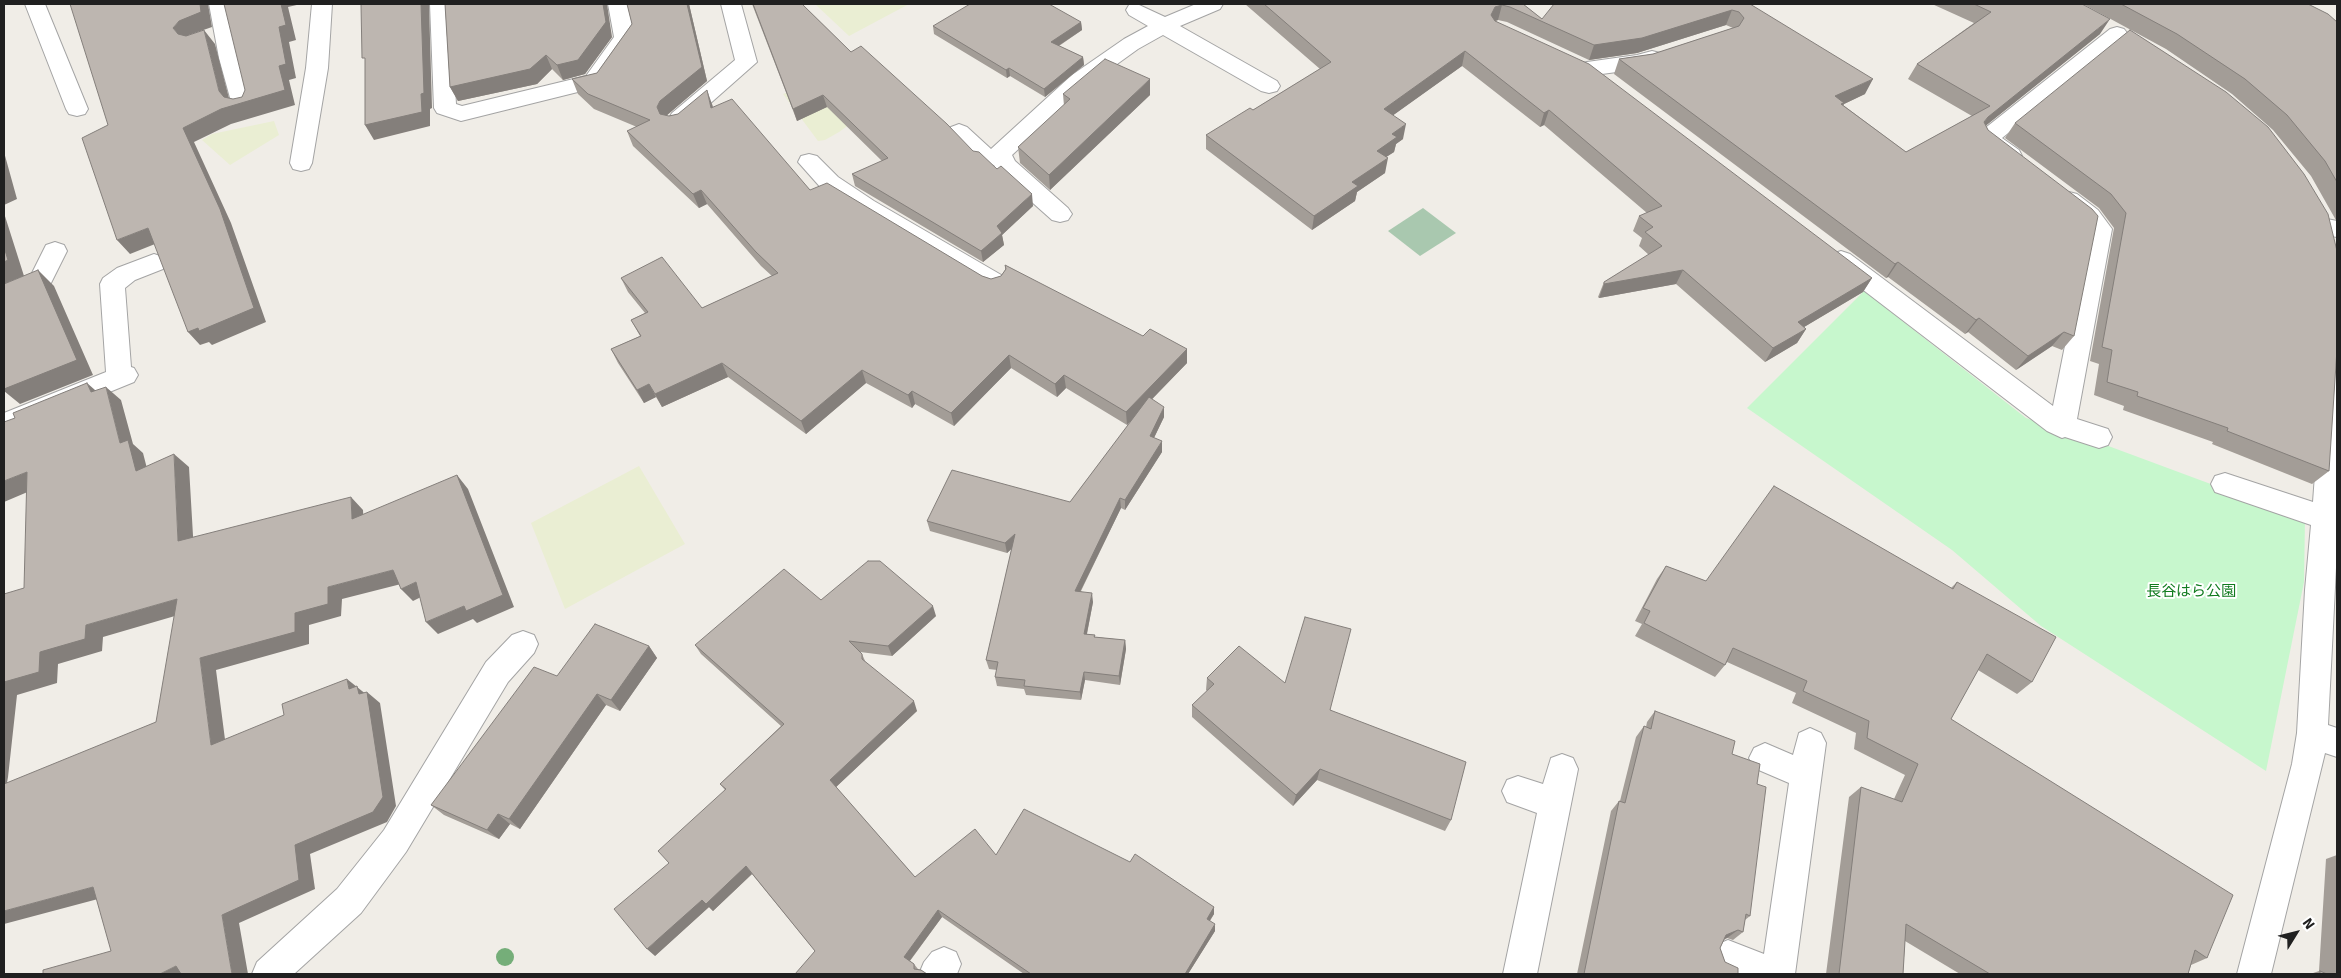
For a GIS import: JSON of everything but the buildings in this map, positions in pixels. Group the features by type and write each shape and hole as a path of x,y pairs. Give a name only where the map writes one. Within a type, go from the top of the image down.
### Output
{"street":[{"path":"35,4 77,109"},
{"path":"219,4 215,35 234,70 243,105"},
{"path":"301,163 316,68 322,4"},
{"path":"440,4 445,108 461,114 594,81 625,37 618,4"},
{"path":"675,122 746,62 731,4"},
{"path":"1060,214 1006,165 1000,153 1080,80 1131,44 1164,26 1213,4"},
{"path":"1136,10 1269,86"},
{"path":"2027,168 1987,138 2125,38 2095,21"},
{"path":"1617,90 1579,65 1639,62 1673,51"},
{"path":"959,132 984,156 1002,158"},
{"path":"808,162 830,183 866,207 994,282"},
{"path":"2050,186 2090,216 2100,229 2062,427"},
{"path":"1821,245 2062,427 2099,437"},
{"path":"4,296 40,281 55,251"},
{"path":"4,424 122,377 112,284 126,274 154,263"},
{"path":"2254,974 2308,764 2325,738 2319,590 2326,518 2337,352"},
{"path":"2225,484 2326,518"},
{"path":"269,974 349,901 390,849 497,672 523,644"},
{"path":"1778,974 1810,743"},
{"path":"1765,758 1805,775"},
{"path":"1520,974 1562,769"},
{"path":"1518,791 1555,804"},
{"path":"1728,957 1771,974"}],"green space":[{"path":"815,4 909,4 849,36"},
{"path":"801,88 885,99 839,132 825,140 818,141 783,94"},
{"path":"274,121 279,135 230,165 202,140 212,134"},
{"path":"1423,208 1456,233 1420,256 1388,231"},
{"name":"長谷はら公園","path":"1864,291 2026,418 2103,444 2305,519 2304,582 2266,771 2041,626 1952,550 1747,408"},
{"path":"639,466 685,544 565,609 531,523"}]}
